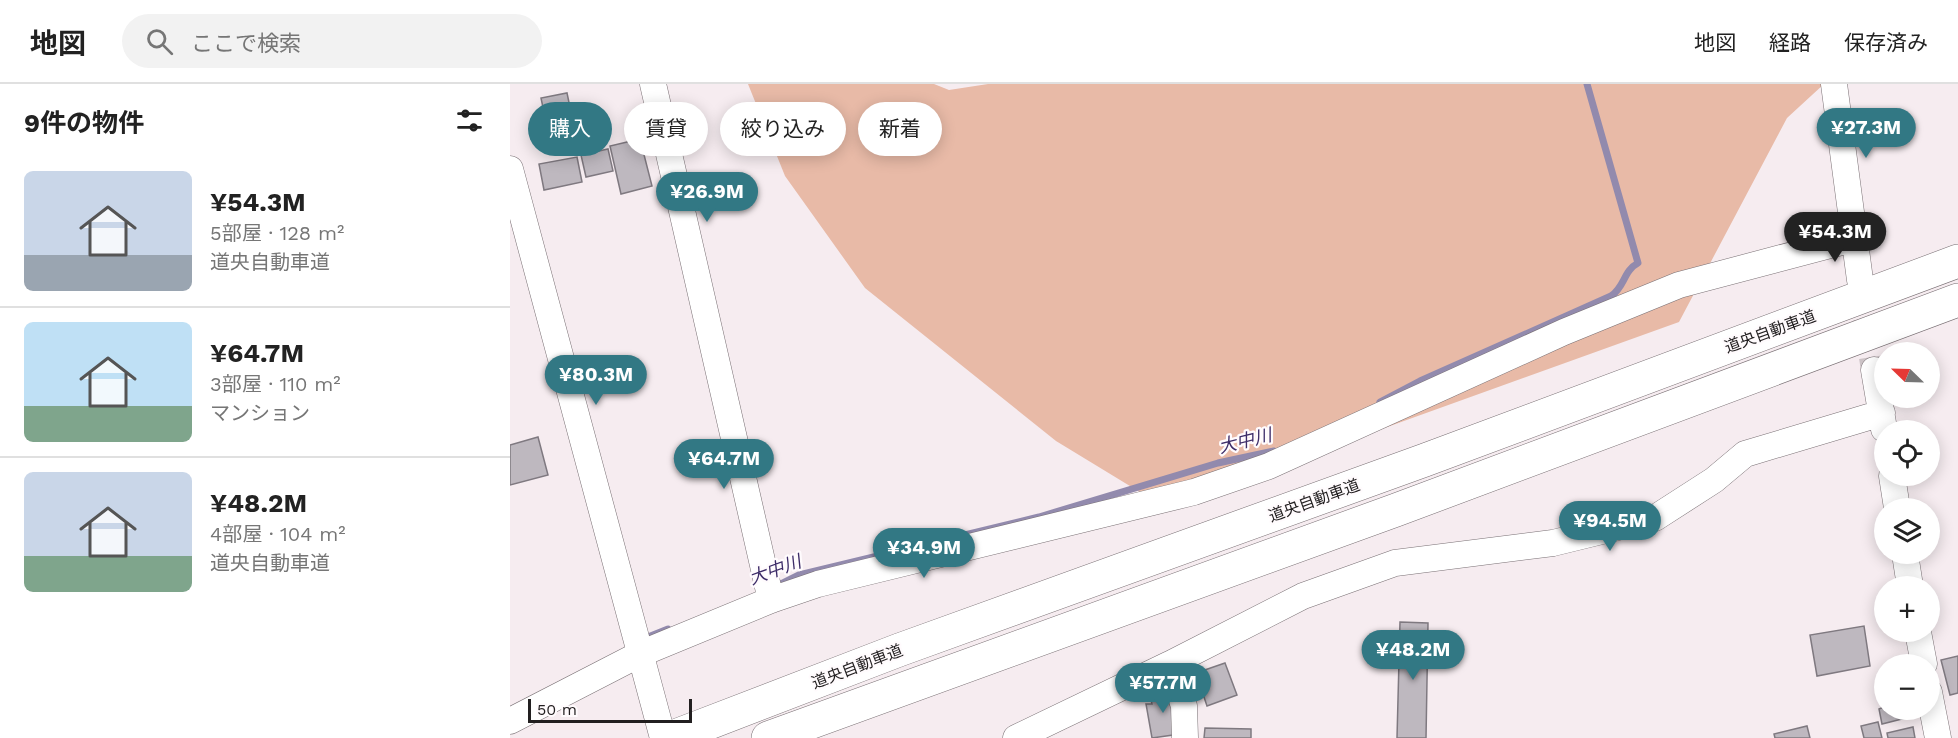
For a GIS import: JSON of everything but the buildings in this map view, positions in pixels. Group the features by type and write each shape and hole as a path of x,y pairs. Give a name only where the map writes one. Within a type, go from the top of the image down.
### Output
{"highway":[{"name":"道央自動車道","path":"669,738 899,650 1425,460 1958,261"},
{"path":"768,738 1407,506 1958,300"}],"street":[{"path":"653,84 771,600"},
{"path":"1834,84 1852,239 1860,280"},
{"path":"510,169 663,738"},
{"path":"510,721 643,663 771,600 818,584 1194,492 1269,466 1564,332 1679,285 1852,239"},
{"path":"1016,738 1170,664 1303,596 1395,563 1553,543 1655,518 1714,480 1745,454 1874,424"},
{"path":"1170,664 1184,706 1185,738"},
{"path":"1934,720 1938,738"}],"shaded area":[{"path":"748,84 934,84 949,90 988,84 1824,84 1787,118 1679,322 1246,478 1148,497 1056,441 865,288 785,176 777,156 846,156 846,102 755,102"}],"waterway":[{"name":"大中川","path":"1380,402 1420,381 1611,296 1619,288 1629,270 1638,263 1587,84"},
{"name":"大中川","path":"779,585 799,575 1039,517 1218,463 1274,451"},
{"name":"大中川","path":"648,637 668,629"}],"tunnel":[{"path":"1860,280 1874,370"}]}
